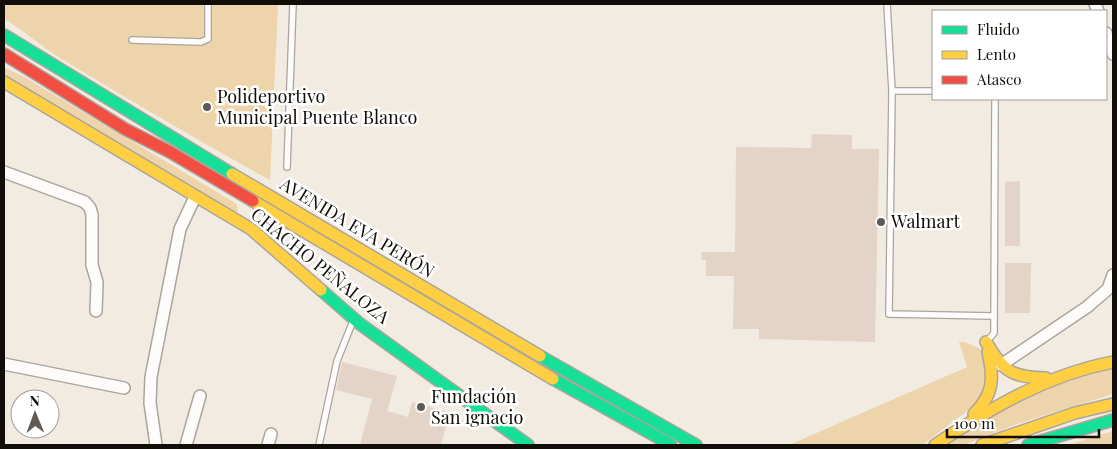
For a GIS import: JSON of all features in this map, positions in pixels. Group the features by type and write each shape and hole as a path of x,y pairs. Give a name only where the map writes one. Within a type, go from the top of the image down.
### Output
{"main road":[{"name":"AVENIDA EVA PERÓN","path":"4,35 185,146 576,377 696,445"},
{"name":"AVENIDA EVA PERÓN","path":"4,54 125,129 170,152 567,388 671,445"},
{"name":"CHACHO PEÑALOZA","path":"4,82 251,229 354,319 528,445"},
{"path":"251,229 265,209"},
{"path":"986,342 1001,365 1011,374 1020,378 1047,378 1113,362"},
{"path":"955,432 984,406 990,396 994,378 986,342"},
{"path":"935,445 1018,393 1113,352"},
{"path":"982,445 1113,404"},
{"path":"1028,445 1113,420"}],"street":[{"path":"1107,36 1113,54"},
{"path":"4,172 85,202 90,208 92,215 92,265 97,282 96,311"},
{"path":"156,445 150,403 151,377 180,229 195,197"},
{"path":"1001,365 1088,307 1108,289 1113,275"},
{"path":"4,364 124,388"},
{"path":"186,445 200,396"}],"lane":[{"path":"132,40 201,42 208,39 208,4"},
{"path":"287,167 293,4"},
{"path":"887,4 892,91 889,314 994,316"},
{"path":"892,91 932,91"},
{"path":"986,342 994,333 995,100"},
{"path":"319,445 337,361 354,319"}],"shaded area":[{"name":"Polideportivo Municipal Puente Blanco","path":"4,4 278,4 270,180 164,120 53,53 4,19"},
{"path":"4,67 26,78 232,201 237,205 238,211 236,213 4,77"},
{"path":"959,342 965,342 985,351 991,376 979,402 922,445 789,445 967,367"},
{"path":"1113,366 1113,394 1017,424 964,445 943,445 1015,400"},
{"path":"1113,431 1113,445 1068,445"}],"building":[{"path":"812,134 852,135 852,149 879,149 875,342 759,339 759,329 733,329 734,276 706,276 706,260 702,260 701,252 735,252 736,147 811,148"},
{"path":"1020,181 1020,246 1005,246 1005,182"},
{"path":"1005,263 1031,263 1030,313 1005,313"},
{"name":"Fundación San ignacio","path":"342,362 397,376 387,411 408,417 412,402 450,412 441,445 360,445 372,399 336,390"}],"traffic: fast":[{"path":"4,35 232,174"},
{"path":"321,290 360,324 528,445"},
{"path":"540,356 696,445"},
{"path":"553,379 670,444"},
{"path":"1028,445 1113,420"}],"traffic: slow":[{"path":"4,82 251,229 321,290"},
{"path":"232,174 540,356"},
{"path":"253,201 553,379"},
{"path":"986,342 998,360 1010,371 1034,378 1046,378"},
{"path":"974,414 981,407 991,385 988,352"},
{"path":"935,445 977,418 1020,394 1065,375 1113,362"},
{"path":"982,445 1075,413 1113,404"}],"traffic: jam":[{"path":"4,54 125,129 170,152 253,201"}],"place":[{"name":"Polideportivo Municipal Puente Blanco","path":"207,107"},
{"name":"Walmart","path":"881,222"},
{"name":"Fundación San ignacio","path":"421,407"}]}
